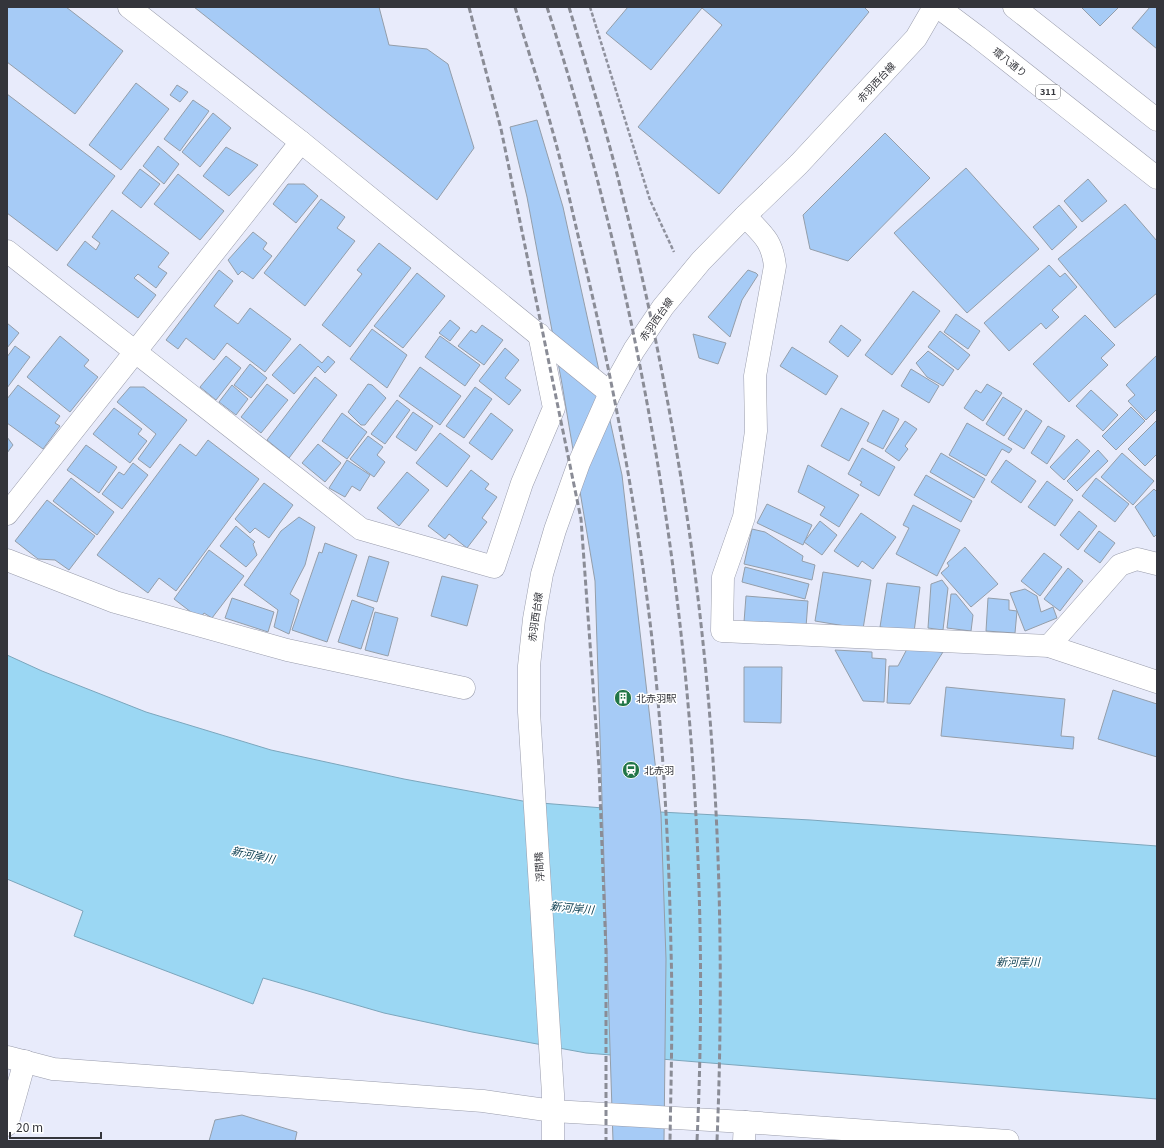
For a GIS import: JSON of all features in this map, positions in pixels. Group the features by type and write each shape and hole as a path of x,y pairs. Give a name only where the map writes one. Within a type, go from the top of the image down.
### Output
{"street":[{"path":"129,7 301,142 610,393"},
{"name":"赤羽西台線","path":"529,712 529,666 534,619 542,574 555,530 580,463 610,393 634,350 663,307 701,261 745,216 800,164 916,38 925,25 934,7"},
{"name":"環八通り","path":"938,7 1157,178"},
{"path":"1014,7 1157,120"},
{"path":"7,514 301,142"},
{"path":"745,216 769,242 773,253 774,266 755,376 756,431 744,517 723,577 722,631 1049,646 1157,682"},
{"path":"7,251 361,529 494,567 522,483 554,408 539,334"},
{"path":"1049,646 1120,565 1137,559 1157,564"},
{"path":"7,560 115,602 287,650 464,688"},
{"name":"浮間橋","path":"529,712 553,1103"},
{"path":"7,1125 16,1059 53,1069 483,1101 553,1103 744,1132 1008,1141"},
{"path":"553,1103 553,1141"}],"path":[{"path":"590,7 650,200 674,252"}],"water":[{"name":"新河岸川","path":"7,655 42,671 146,712 271,750 404,779 528,802 641,811 811,820 1157,846 1157,1099 586,1053 472,1032 384,1013 263,978 253,1004 74,936 83,911 7,879"}],"building":[{"path":"7,7 66,7 123,51 75,114 7,62"},
{"path":"194,7 379,7 389,45 427,49 448,64 474,148 437,200"},
{"path":"628,7 864,7 869,12 719,194 638,127 722,25 702,8 651,70 606,33"},
{"path":"1081,7 1119,7 1100,26"},
{"path":"1150,7 1157,7 1157,49 1132,28"},
{"path":"136,83 169,109 121,170 89,145"},
{"path":"177,85 188,92 180,102 170,95"},
{"path":"7,94 115,176 57,251 7,213"},
{"path":"193,100 209,111 180,151 164,139"},
{"path":"213,113 231,128 200,167 182,152"},
{"name":"北赤羽駅","path":"537,120 563,207 622,475 661,815 666,959 664,1141 613,1141 595,581 562,384 527,197 510,127"},
{"path":"885,133 930,178 848,261 810,249 803,215"},
{"path":"158,146 179,164 164,184 143,166"},
{"path":"226,147 258,165 229,196 203,176"},
{"path":"966,168 1039,249 967,313 894,233"},
{"path":"140,169 160,184 141,208 122,193"},
{"path":"178,174 224,211 200,240 154,204"},
{"path":"1088,179 1107,201 1082,222 1064,201"},
{"path":"288,184 304,184 318,196 296,223 273,204"},
{"path":"321,199 345,217 337,228 355,241 305,306 264,273"},
{"path":"1125,204 1157,241 1157,293 1115,328 1058,259"},
{"path":"1059,205 1077,227 1052,250 1033,227"},
{"path":"112,210 169,253 158,267 167,273 156,288 138,274 134,278 156,295 138,318 67,265 85,241 96,250 100,243 92,237"},
{"path":"253,232 267,243 263,249 272,256 253,279 242,271 238,275 228,260"},
{"path":"379,243 411,268 350,347 322,325 362,274 357,270"},
{"path":"1049,265 1060,277 1065,273 1077,287 1052,310 1059,317 1046,329 1041,323 1009,351 984,323"},
{"path":"219,270 233,281 214,306 238,324 250,308 291,339 265,372 227,343 214,360 186,338 178,349 166,340"},
{"path":"748,270 758,275 742,300 730,337 708,317"},
{"path":"417,273 445,296 403,348 374,326"},
{"path":"913,291 940,311 892,375 865,355"},
{"path":"956,314 980,331 968,349 944,332"},
{"path":"1085,315 1115,345 1101,358 1108,365 1069,402 1033,364"},
{"path":"450,320 460,328 450,341 439,333"},
{"path":"7,323 19,333 7,348"},
{"path":"482,325 503,340 484,365 458,346 471,330 476,333"},
{"path":"841,325 861,340 848,357 829,342"},
{"path":"372,329 407,355 387,388 350,359"},
{"path":"940,331 970,355 958,370 928,347"},
{"path":"693,334 726,343 718,364 699,358"},
{"path":"60,336 89,360 84,366 98,377 70,412 27,377"},
{"path":"440,336 480,365 465,386 425,357"},
{"path":"300,344 322,363 328,356 335,362 325,373 318,366 294,394 272,375"},
{"path":"15,346 30,357 7,388 7,357"},
{"path":"792,347 838,376 826,395 780,366"},
{"path":"505,348 519,360 505,378 521,390 509,405 479,381"},
{"path":"928,351 954,370 943,386 927,377 916,363"},
{"path":"1157,355 1157,409 1146,420 1128,401 1135,395 1126,385"},
{"path":"226,356 241,368 216,400 200,387"},
{"path":"250,364 267,378 251,398 234,385"},
{"path":"420,367 461,396 440,425 399,396"},
{"path":"911,369 939,386 929,403 901,386"},
{"path":"315,377 337,395 289,458 267,440"},
{"path":"267,384 288,400 261,433 241,417"},
{"path":"368,384 372,385 386,398 365,425 361,425 348,412"},
{"path":"987,384 1002,393 983,421 964,408 976,390 981,393"},
{"path":"18,385 60,416 55,423 60,426 43,449 7,423 7,399"},
{"path":"232,385 248,399 236,415 219,402"},
{"path":"130,387 144,387 187,420 150,468 138,459 156,434 117,402"},
{"path":"475,387 492,399 464,438 446,426"},
{"path":"1091,390 1118,415 1103,431 1076,406"},
{"path":"1003,397 1022,409 1004,436 986,424"},
{"path":"397,400 410,410 385,444 371,434"},
{"path":"1131,407 1145,421 1116,450 1102,436"},
{"path":"114,408 142,429 138,434 147,441 130,463 93,434"},
{"path":"841,408 869,423 849,461 821,446"},
{"path":"883,410 899,419 883,449 867,441"},
{"path":"1026,410 1042,421 1024,449 1008,439"},
{"path":"413,412 433,426 416,451 396,437"},
{"path":"342,413 367,432 347,459 322,441"},
{"path":"491,413 513,430 492,460 469,443"},
{"path":"1157,420 1157,454 1145,466 1128,449"},
{"path":"905,421 917,429 905,446 908,449 899,461 885,451"},
{"path":"967,423 1012,449 1009,453 1002,449 986,476 949,455"},
{"path":"1048,426 1065,436 1047,464 1031,453"},
{"path":"440,433 470,456 447,487 416,463"},
{"path":"368,436 383,447 377,455 385,462 374,477 350,459"},
{"path":"7,437 13,445 7,453"},
{"path":"1077,439 1090,451 1064,480 1050,467"},
{"path":"208,440 259,479 176,591 159,578 148,593 97,555 180,444 196,456"},
{"path":"318,444 341,463 325,482 302,463"},
{"path":"86,445 117,467 99,493 67,470"},
{"path":"862,448 895,467 879,496 860,485 862,482 848,474"},
{"path":"1098,450 1108,461 1077,491 1067,481"},
{"path":"941,453 985,479 974,498 930,472"},
{"path":"1122,453 1154,481 1133,505 1101,477"},
{"path":"347,460 370,475 360,491 352,486 345,497 329,488"},
{"path":"1006,460 1036,481 1021,503 991,482"},
{"path":"133,463 148,475 122,509 102,494 119,472 124,475"},
{"path":"808,465 859,495 839,527 820,515 825,507 798,492"},
{"path":"471,470 489,484 485,489 497,497 482,518 487,522 467,548 449,534 445,539 428,526"},
{"path":"407,472 429,490 399,526 377,508"},
{"path":"926,475 972,501 961,522 914,495"},
{"path":"71,478 114,512 97,535 53,501"},
{"path":"1096,478 1129,504 1115,522 1082,496"},
{"path":"1047,481 1073,500 1055,526 1028,507"},
{"path":"264,483 293,505 269,538 255,528 250,533 235,519"},
{"path":"1154,489 1157,492 1157,534 1154,537 1135,507"},
{"path":"47,500 95,536 69,570 55,560 38,559 15,541"},
{"path":"767,504 812,525 803,545 757,523"},
{"path":"913,505 960,530 937,576 896,554 909,528 903,525"},
{"path":"1079,511 1097,526 1078,550 1060,535"},
{"path":"861,513 896,537 873,569 862,561 858,567 834,551"},
{"path":"299,517 315,527 305,565 290,594 299,600 289,634 274,627 278,610 244,585 281,531"},
{"path":"820,521 837,535 822,555 804,542"},
{"path":"236,526 255,542 253,544 257,555 246,567 220,546"},
{"path":"752,529 765,532 803,556 802,561 815,565 812,580 744,564"},
{"path":"1099,531 1115,543 1100,563 1084,551"},
{"path":"325,543 357,555 327,642 292,630 319,552 322,553"},
{"path":"965,547 998,584 971,607 941,573 949,566 947,563"},
{"path":"209,550 244,576 212,618 204,613 200,619 174,599"},
{"path":"1044,553 1062,567 1040,596 1021,581"},
{"path":"369,556 389,562 377,602 357,596"},
{"path":"745,567 809,584 805,599 742,582"},
{"path":"1068,568 1083,581 1060,611 1044,599"},
{"path":"823,572 871,580 863,629 815,621"},
{"path":"442,576 478,585 467,626 431,616"},
{"path":"942,580 948,588 943,630 928,628 931,584"},
{"path":"887,583 920,587 914,632 880,627"},
{"path":"1025,589 1037,596 1041,612 1053,607 1057,618 1025,631 1010,593"},
{"path":"951,594 956,594 973,615 971,631 947,628"},
{"path":"746,596 808,601 806,627 744,622"},
{"path":"232,598 274,612 268,632 225,618"},
{"path":"988,598 1009,600 1009,610 1017,611 1015,633 986,631"},
{"path":"352,600 374,608 361,649 338,642"},
{"path":"375,612 398,618 388,656 365,650"},
{"path":"907,649 943,652 910,704 887,703 889,666 898,666"},
{"path":"835,650 872,652 872,658 886,659 884,702 863,701"},
{"path":"744,667 782,667 781,723 744,722"},
{"path":"946,687 1065,699 1061,736 1074,737 1073,749 941,736"},
{"path":"1113,690 1157,704 1157,757 1098,739"},
{"path":"242,1115 297,1132 295,1141 209,1141 215,1120"}],"railway":[{"path":"469,7 501,129 581,519 599,768 606,951 606,1141"},
{"path":"515,7 546,106 566,182 604,348 623,444 646,590 659,716 669,872 672,998 670,1141"},
{"path":"547,7 588,145 623,284 651,425 673,567 689,710 698,854 701,997 697,1141"},
{"path":"569,7 615,167 647,300 676,447 694,566 704,647 716,812 720,976 720,1059 717,1141"}],"place":[{"name":"北赤羽駅","path":"623,698"},
{"name":"北赤羽","path":"631,770"}]}
